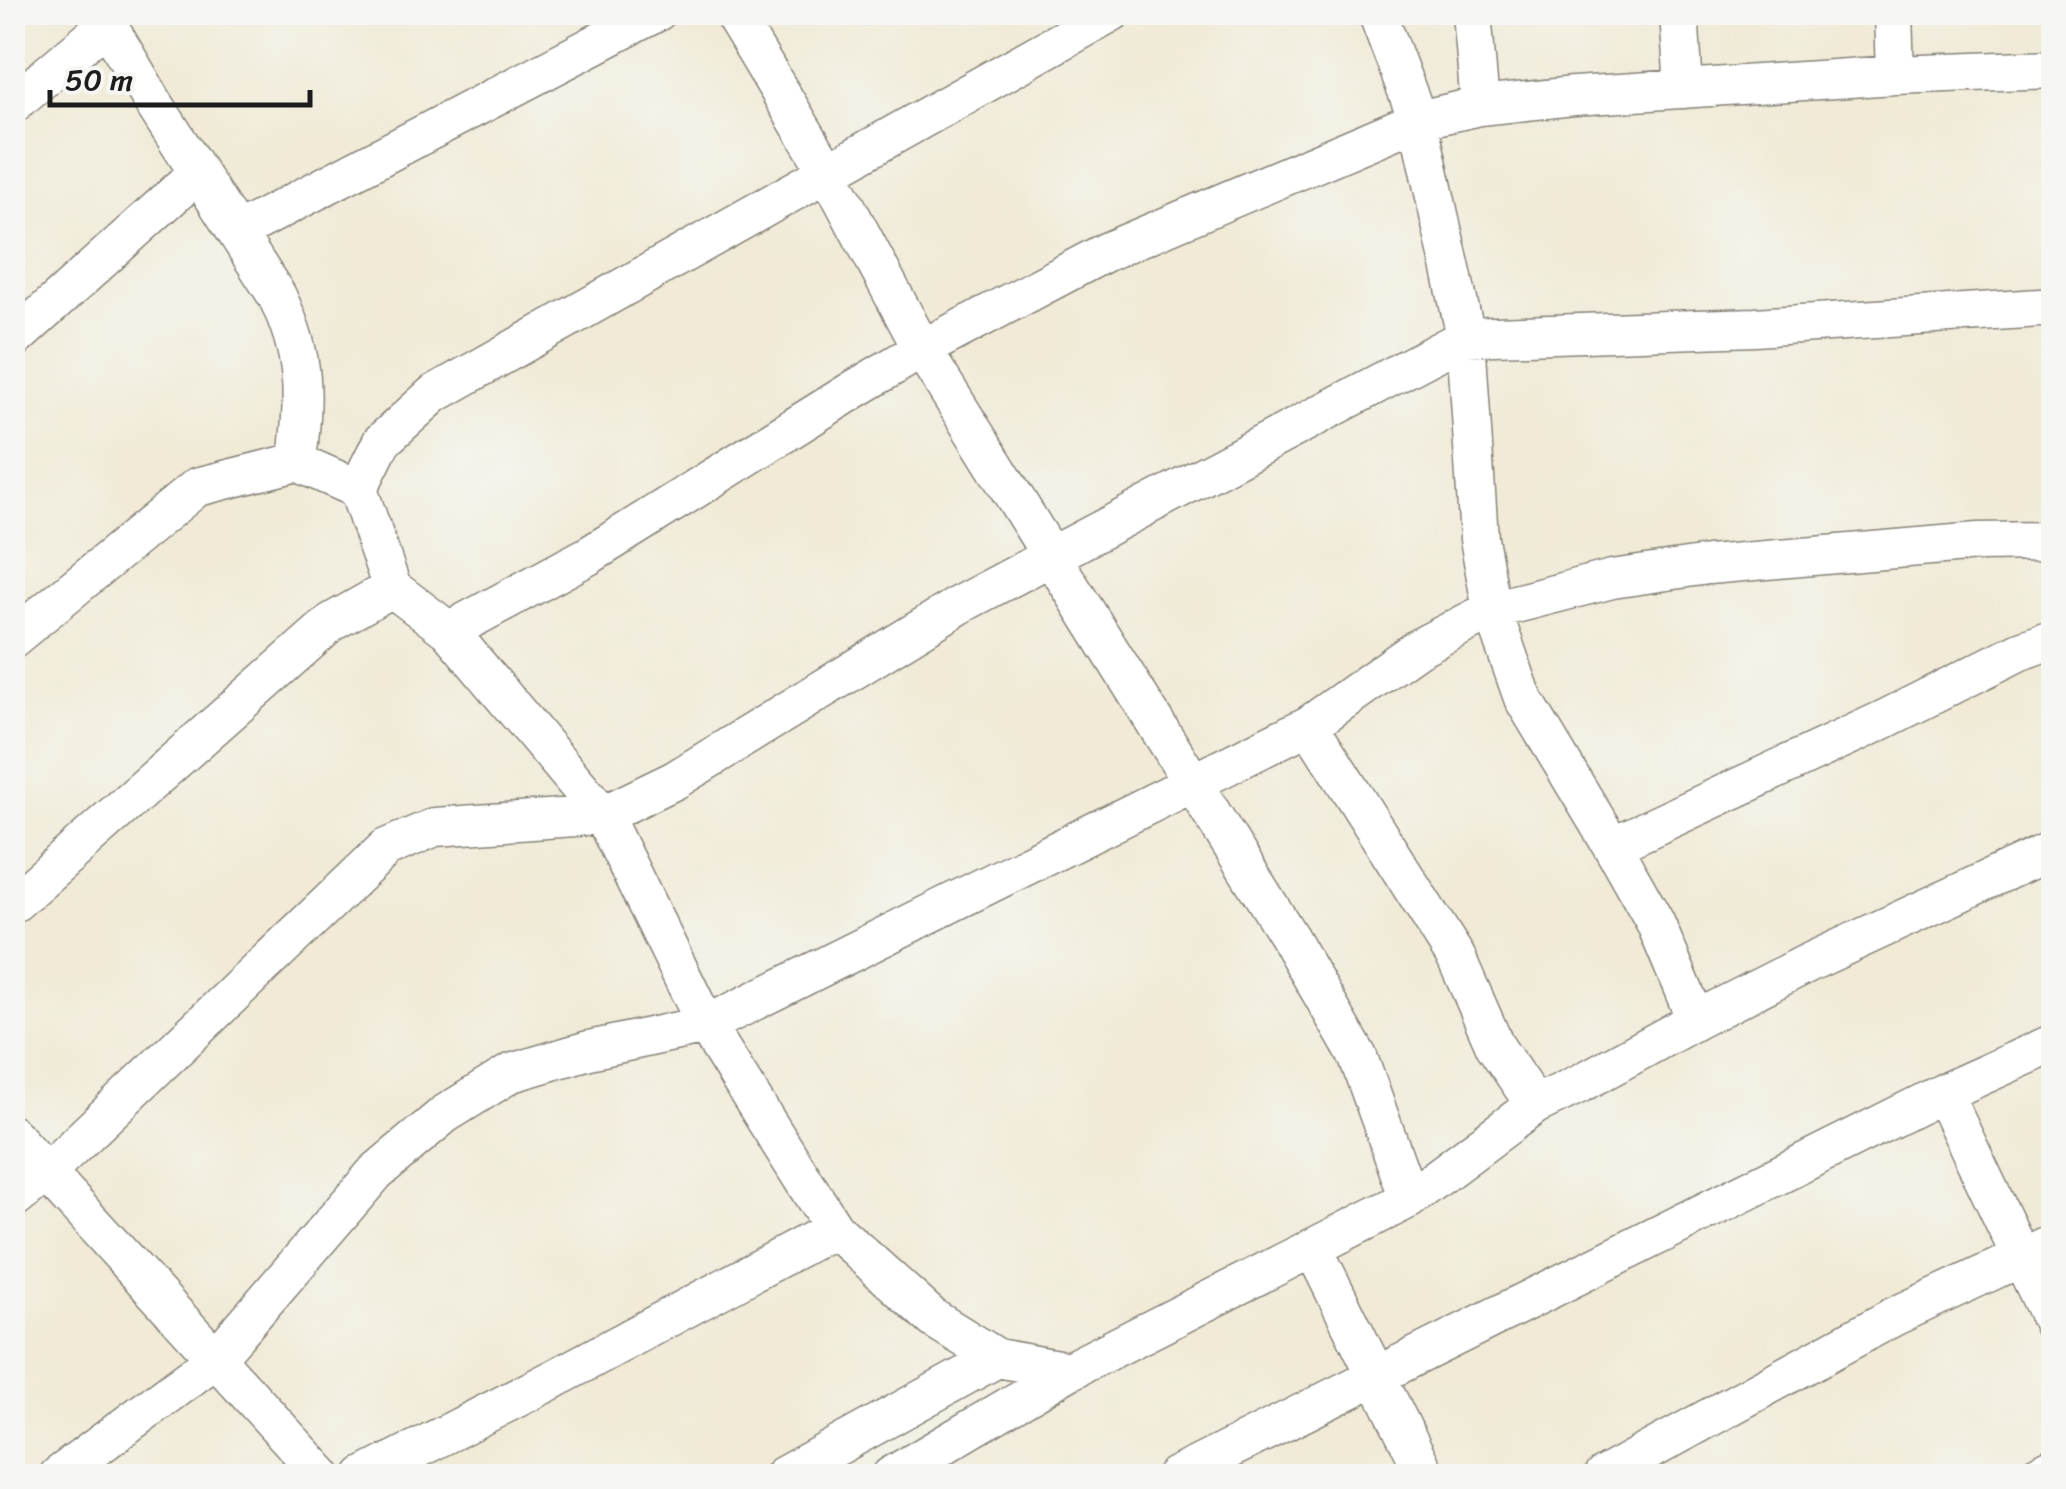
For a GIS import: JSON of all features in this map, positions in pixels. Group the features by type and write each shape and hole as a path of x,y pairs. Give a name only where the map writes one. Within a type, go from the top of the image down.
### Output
{"street":[{"path":"237,232 657,12"},
{"path":"732,12 828,172 922,349 1289,937 1358,1057 1410,1198"},
{"path":"1070,1370 997,1358 934,1318 834,1228 706,1025 603,815 449,630 392,588 358,489 382,441 434,394 1112,12"},
{"path":"1376,12 1418,120 1466,337 1478,539 1492,610 1523,698 1655,922 1696,1020"},
{"path":"1472,12 1480,106"},
{"path":"1679,12 1684,89"},
{"path":"1893,12 1895,75"},
{"path":"12,104 104,18 289,323 302,378 297,462"},
{"path":"449,630 588,556 922,349 1106,252 1418,120 1480,106 1574,96 2054,69"},
{"path":"12,341 198,173"},
{"path":"12,1200 46,1173 386,848 436,827 603,815 674,780 962,604 1466,337 1754,327 2054,307"},
{"path":"12,639 197,487 297,462 358,489"},
{"path":"58,1476 215,1359 376,1172 445,1114 512,1073 589,1050 706,1025 1310,724 1418,648 1492,610 1612,579 1708,565 1978,542 2054,541"},
{"path":"12,906 332,622 392,588"},
{"path":"1612,846 2054,638"},
{"path":"1310,724 1456,956 1496,1046 1535,1105"},
{"path":"892,1476 1070,1370 1410,1198 1535,1105 1808,963 2054,849"},
{"path":"1176,1476 2054,1042"},
{"path":"1943,1094 2037,1250 2054,1326"},
{"path":"12,1135 323,1476"},
{"path":"364,1476 834,1228"},
{"path":"1313,1248 1426,1476"},
{"path":"1603,1476 1892,1316 2037,1250"},
{"path":"783,1476 997,1358"},
{"path":"2036,1476 2054,1468"}]}
